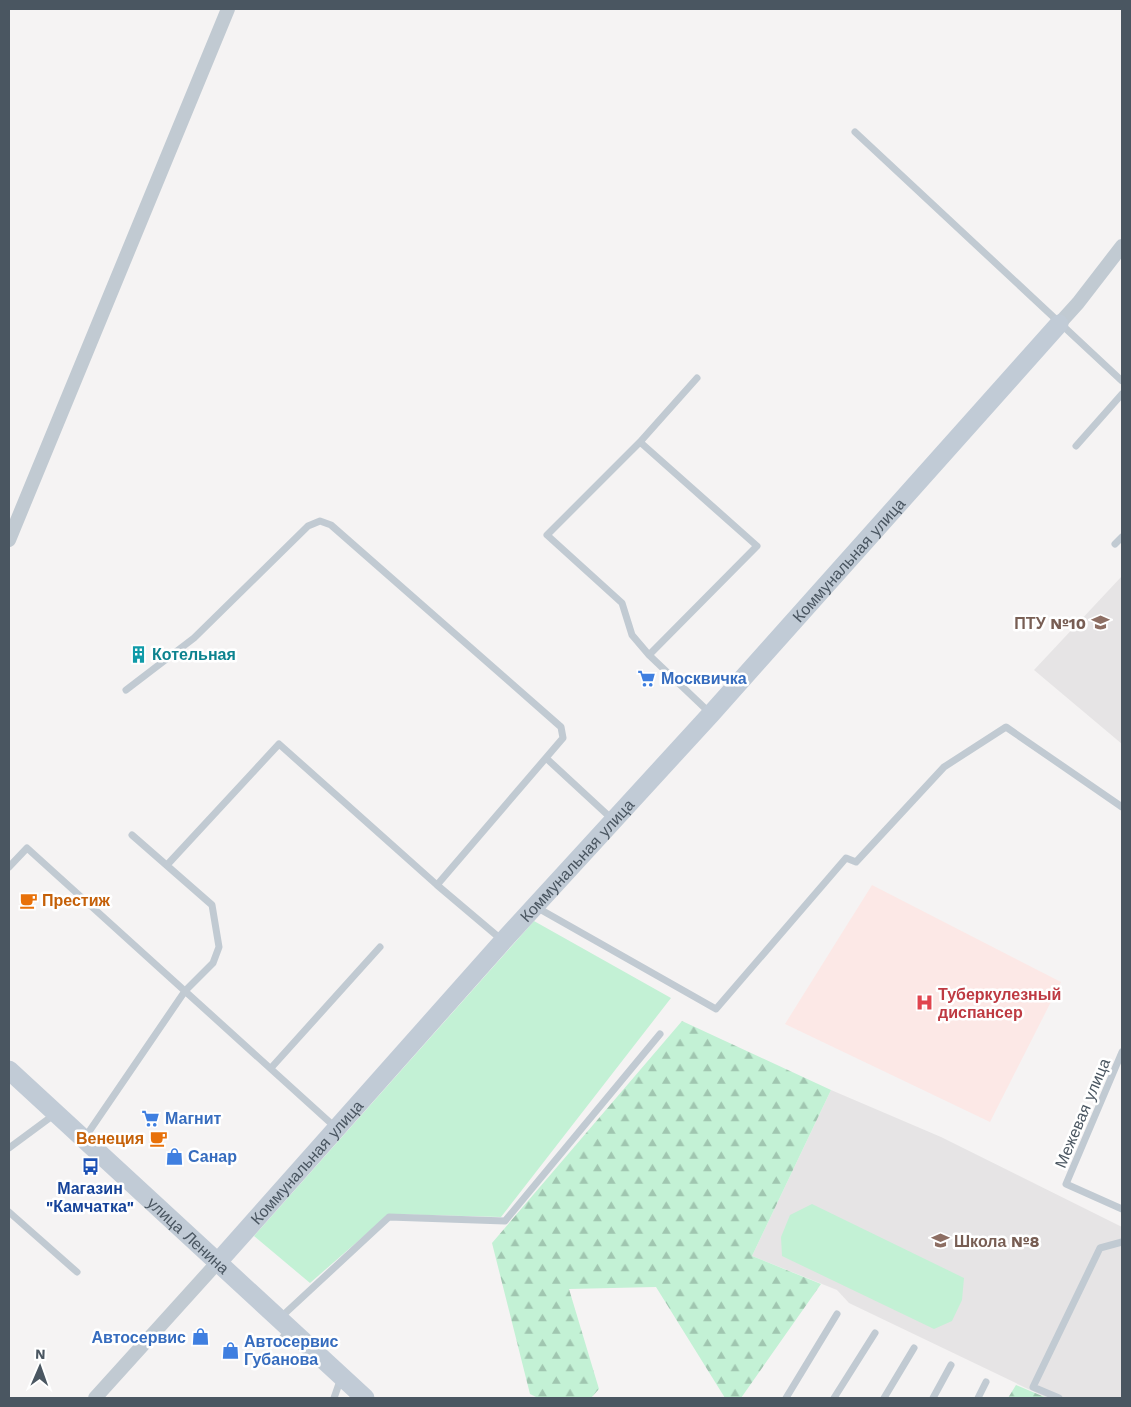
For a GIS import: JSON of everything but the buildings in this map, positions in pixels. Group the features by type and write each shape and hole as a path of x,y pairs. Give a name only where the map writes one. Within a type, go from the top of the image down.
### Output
{"street":[{"path":"9,540 228,9"},
{"path":"1060,324 1122,246"},
{"name":"Коммунальная улица","path":"95,1398 503,941 711,714 1060,324"},
{"name":"улица Ленина","path":"10,1071 365,1398"}],"lane":[{"path":"855,132 1122,381"},
{"path":"697,378 640,442 547,535 622,603 632,635 649,655 711,714"},
{"path":"1076,446 1122,394"},
{"path":"640,442 757,546 649,655"},
{"path":"126,690 194,638 308,526 320,521 331,525 561,727 563,738 437,885"},
{"path":"1115,544 1122,537"},
{"path":"535,906 716,1009 846,858 856,862 944,767 1006,727 1122,807"},
{"path":"167,865 279,744 437,885 503,941"},
{"path":"546,758 613,820"},
{"path":"84,1139 185,991 213,963 219,947 212,905 132,835"},
{"path":"9,867 27,848 337,1129"},
{"path":"271,1068 380,947"},
{"path":"278,1344 285,1324 389,1217 505,1221 660,1034"},
{"name":"Межевая улица","path":"1122,1052 1066,1184 1122,1209"},
{"path":"9,1148 56,1114"},
{"path":"9,1212 78,1272"},
{"path":"1059,1398 1033,1387 1100,1248 1122,1242"},
{"path":"786,1398 837,1314"},
{"path":"834,1398 875,1333"},
{"path":"884,1398 914,1348"},
{"path":"933,1398 951,1365"},
{"path":"334,1398 342,1378"},
{"path":"978,1398 986,1382"}],"shaded area":[{"name":"ПТУ №10","path":"1122,576 1122,744 1034,670"},
{"name":"Туберкулезный диспансер","path":"872,885 1061,982 990,1122 785,1024"},
{"name":"Школа №8","path":"831,1090 941,1137 1122,1227 1122,1398 1047,1398 849,1303 837,1290 752,1256"}],"green space":[{"path":"534,921 671,998 501,1217 389,1214 310,1283 254,1236"},
{"path":"682,1021 831,1090 752,1256 821,1284 741,1398 725,1398 656,1287 569,1289 599,1389 591,1398 538,1398 530,1394 492,1243"},
{"path":"812,1204 964,1278 962,1300 952,1321 934,1329 782,1256 781,1237 790,1215"},
{"path":"1016,1385 1047,1398 1008,1398"}],"place":[{"name":"ПТУ №10","path":"1100,623"},
{"name":"Котельная","path":"138,654"},
{"name":"Москвичка","path":"647,678"},
{"name":"Престиж","path":"28,900"},
{"name":"Туберкулезный диспансер","path":"924,1003"},
{"name":"Магнит","path":"151,1118"},
{"name":"Венеция","path":"158,1138"},
{"name":"Санар","path":"174,1156"},
{"name":"Магазин \"Камчатка\"","path":"90,1167"},
{"name":"Школа №8","path":"940,1241"},
{"name":"Автосервис","path":"200,1337"},
{"name":"Автосервис Губанова","path":"230,1350"}]}
